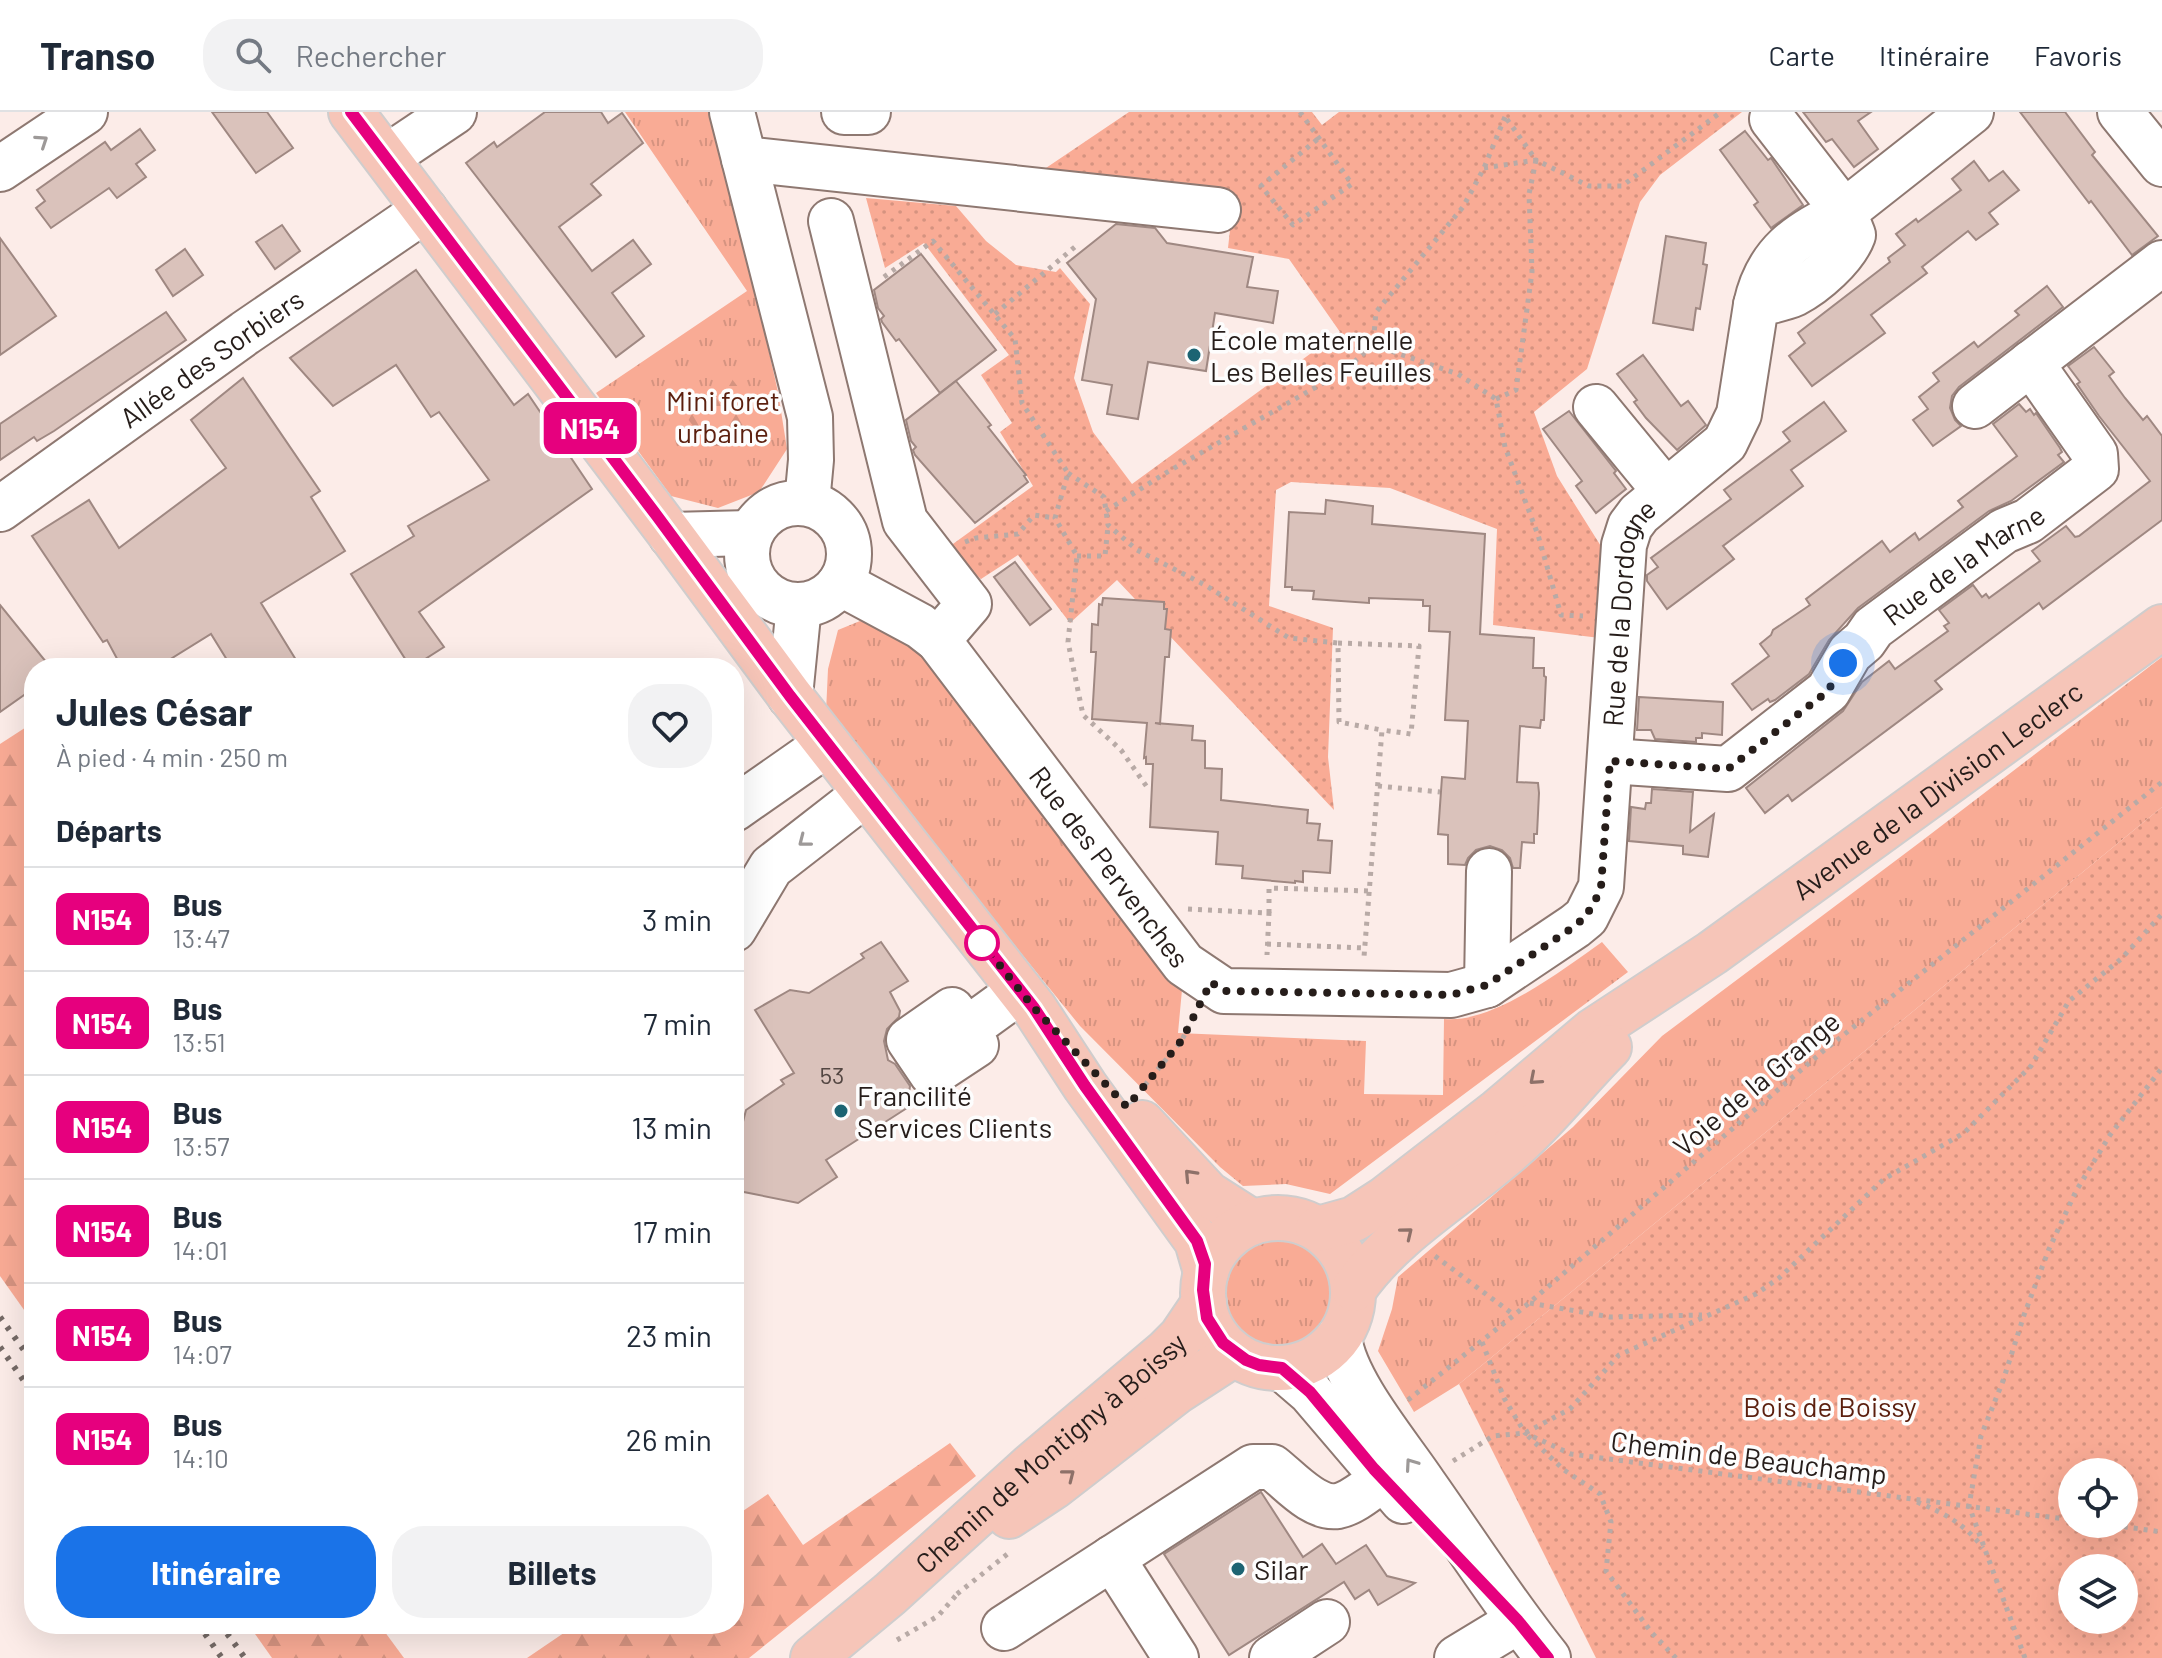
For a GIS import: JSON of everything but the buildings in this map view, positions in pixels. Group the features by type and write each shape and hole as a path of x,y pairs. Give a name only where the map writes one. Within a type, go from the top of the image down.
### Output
{"main road":[{"path":"351,112 790,696 1027,1000 1197,1241 1205,1288 1214,1331 1234,1354 1259,1365 1282,1368 1302,1364 1316,1357 1339,1337 1348,1322 1354,1289 1343,1255 1332,1241 1318,1229 1286,1218 1252,1222 1230,1235 1221,1243 1205,1288"},
{"name":"Avenue de la Division Leclerc","path":"1318,1229 1344,1223 1366,1213 1593,1031 1712,953 2162,627"},
{"name":"Avenue de la Division Leclerc","path":"1354,1289 1368,1269 1399,1239 1516,1146 1610,1046 1712,953"},
{"path":"1027,1000 1208,1194 1252,1222"},
{"name":"Chemin de Montigny à Boissy","path":"813,1658 1167,1351 1195,1319 1205,1288"},
{"name":"Chemin de Montigny à Boissy","path":"890,1594 1053,1487 1177,1391 1234,1354"}],"street":[{"path":"0,169 85,112"},
{"path":"387,157 454,112"},
{"path":"844,112 868,112"},
{"path":"1772,119 1844,212 1971,112"},
{"path":"2120,112 2162,164"},
{"path":"740,113 744,159 810,417 811,460 807,503"},
{"path":"744,159 1218,210"},
{"name":"Allée des Sorbiers","path":"0,509 245,333 425,210"},
{"name":"Rue de la Dordogne","path":"1601,887 1624,545 1630,526 1665,491 1725,443 1739,414 1756,305 1794,294 1839,260 1853,235 1844,212"},
{"path":"831,221 905,521 969,604 938,640"},
{"path":"1975,406 2162,263"},
{"name":"Rue de la Marne","path":"1610,761 1728,769 1828,691 1850,653 1873,628 2004,531 2028,521 2096,469 2095,454 2031,363"},
{"name":"Rue de la Dordogne","path":"1596,407 1665,491"},
{"path":"807,503 833,517 848,542 849,556 840,583 822,599 799,605 782,603 755,582 748,567 746,550 750,533 767,512 780,505 807,503"},
{"path":"671,535 750,533"},
{"name":"Rue des Pervenches","path":"840,583 920,626 938,640 1184,964 1224,991 1451,995 1487,985 1575,926 1586,917 1601,887"},
{"path":"790,696 799,605"},
{"path":"744,802 827,744"},
{"path":"744,912 771,867 865,794"},
{"path":"1487,985 1489,871"},
{"path":"966,1030 1027,1000"},
{"path":"1339,1337 1345,1364 1382,1422 1403,1481"},
{"path":"1282,1368 1403,1481 1548,1658"},
{"path":"1004,1628 1253,1467 1272,1467 1302,1492 1325,1505 1340,1506 1403,1481"},
{"path":"1112,1558 1176,1658"},
{"path":"1457,1658 1518,1621"},
{"path":"1272,1658 1327,1622"}],"path":[{"path":"1300,112 1319,138 1352,184 1293,225 1261,186 1319,138"},
{"path":"1505,114 1536,160 1589,186 1622,186 1721,112"},
{"path":"1106,511 1164,474 1344,371 1373,345 1376,312 1463,207 1484,168 1505,114"},
{"path":"1484,168 1536,160"},
{"path":"1496,399 1516,390 1532,272 1529,194 1536,160"},
{"path":"851,301 933,241 1015,339 1022,403 1068,473 1104,497 1108,525 1105,556 1077,556"},
{"path":"995,314 1076,246"},
{"path":"1373,345 1458,374 1496,399 1505,447 1538,535 1561,615 1620,619"},
{"path":"1068,473 1055,518 1077,556 1068,642 1083,715 1121,750 1147,787"},
{"path":"931,555 976,538 1018,534 1034,515 1055,518"},
{"path":"1108,525 1137,550 1205,585 1289,638 1419,646 1411,734 1339,722 1338,643"},
{"path":"1362,993 1382,730"},
{"name":"Voie de la Grange","path":"1382,1422 1529,1303 1822,1052 2162,782"},
{"path":"1378,786 1440,792"},
{"path":"1266,992 1269,888 1370,891"},
{"path":"1145,914 1172,908 1269,913"},
{"path":"1403,1481 1493,1436 1525,1433 1570,1409 1619,1355 1756,1294 1779,1278 1884,1179 1964,1133 2031,1066 2069,1001 2121,959 2162,914"},
{"path":"1267,944 1365,948"},
{"path":"1127,1107 1182,1040 1211,982"},
{"path":"2025,1658 1969,1506 1981,1436 2049,1249 2076,1191 2110,1135 2162,1068"},
{"path":"1434,1255 1514,1315"},
{"path":"1529,1303 1610,1317 1707,1315"},
{"path":"1482,1342 1504,1398 1525,1433 1564,1470 1600,1494 1611,1522 1606,1571 1652,1633 1676,1658"},
{"name":"Chemin de Beauchamp","path":"1525,1433 1571,1454 2058,1518"},
{"path":"1909,1498 1949,1516 1972,1534 1986,1553"},
{"path":"2138,1529 2162,1532"}],"green space":[{"path":"625,112 715,112 778,392 787,449 759,492 718,508 671,496 596,393 747,291"},
{"path":"1129,112 1312,112 1322,125 1339,112 1742,112 1660,175 1640,202 1587,369 1534,412 1557,476 1604,551 1600,638 1493,625 1497,529 1390,488 1291,482 1276,490 1269,606 1333,628 1328,757 1334,810 1117,580 1070,623 1018,555 981,579 946,549 1033,486 1000,432 1012,423 981,375 1009,355 924,243 885,268 866,198 956,206 986,241 1016,265 1056,272 1060,268 1090,304 1074,378 1093,432 1132,484 1340,332 1289,259 1228,248 1234,194 1040,172"},
{"name":"Mini foret urbaine","path":"728,374 767,424 718,458 680,409"},
{"path":"860,621 918,640 1183,979 1178,1033 1366,1041 1364,1094 1443,1095 1444,1019 1484,1013 1505,1004 1602,942 1628,972 1330,1194 1286,1184 1243,1186 1220,1167 1080,1026 826,712 828,669 838,630"},
{"path":"2162,657 2162,807 1459,1384 1414,1412 1378,1351 1392,1309 1398,1277 1573,1127 1662,1036"},
{"path":"24,728 24,1310 0,1276 0,744"},
{"name":"Bois de Boissy","path":"2162,807 2162,1658 1596,1658 1459,1384"},
{"path":"1280,1235 1302,1239 1321,1252 1334,1271 1338,1293 1334,1315 1321,1334 1302,1347 1280,1351 1258,1347 1239,1334 1226,1315 1222,1293 1226,1271 1239,1252 1258,1239"},
{"path":"950,1443 976,1476 749,1658 527,1658 562,1634 744,1634 744,1510 768,1494 803,1545"},
{"path":"255,1634 386,1634 404,1658 272,1658"}],"railway":[{"path":"0,1317 24,1350"},
{"path":"0,1347 24,1381"},
{"path":"205,1634 222,1658"},
{"path":"227,1634 245,1658"}],"bus line":[{"name":"N154","path":"351,112 790,696 1034,1008 1085,1086 1197,1241 1205,1264 1203,1290 1207,1318 1223,1343 1246,1360 1282,1368 1310,1392 1374,1469 1518,1621 1548,1658"}],"place":[{"name":"École maternelle Les Belles Feuilles","path":"1194,355"},
{"name":"Francilité Services Clients","path":"841,1111"},
{"name":"Silar","path":"1238,1569"}],"route":[{"path":"982,943 1034,1008 1127,1107 1182,1040 1211,982 1224,991 1451,995 1487,985 1575,926 1595,903 1601,887 1610,761 1728,769 1828,691 1843,663"}]}
